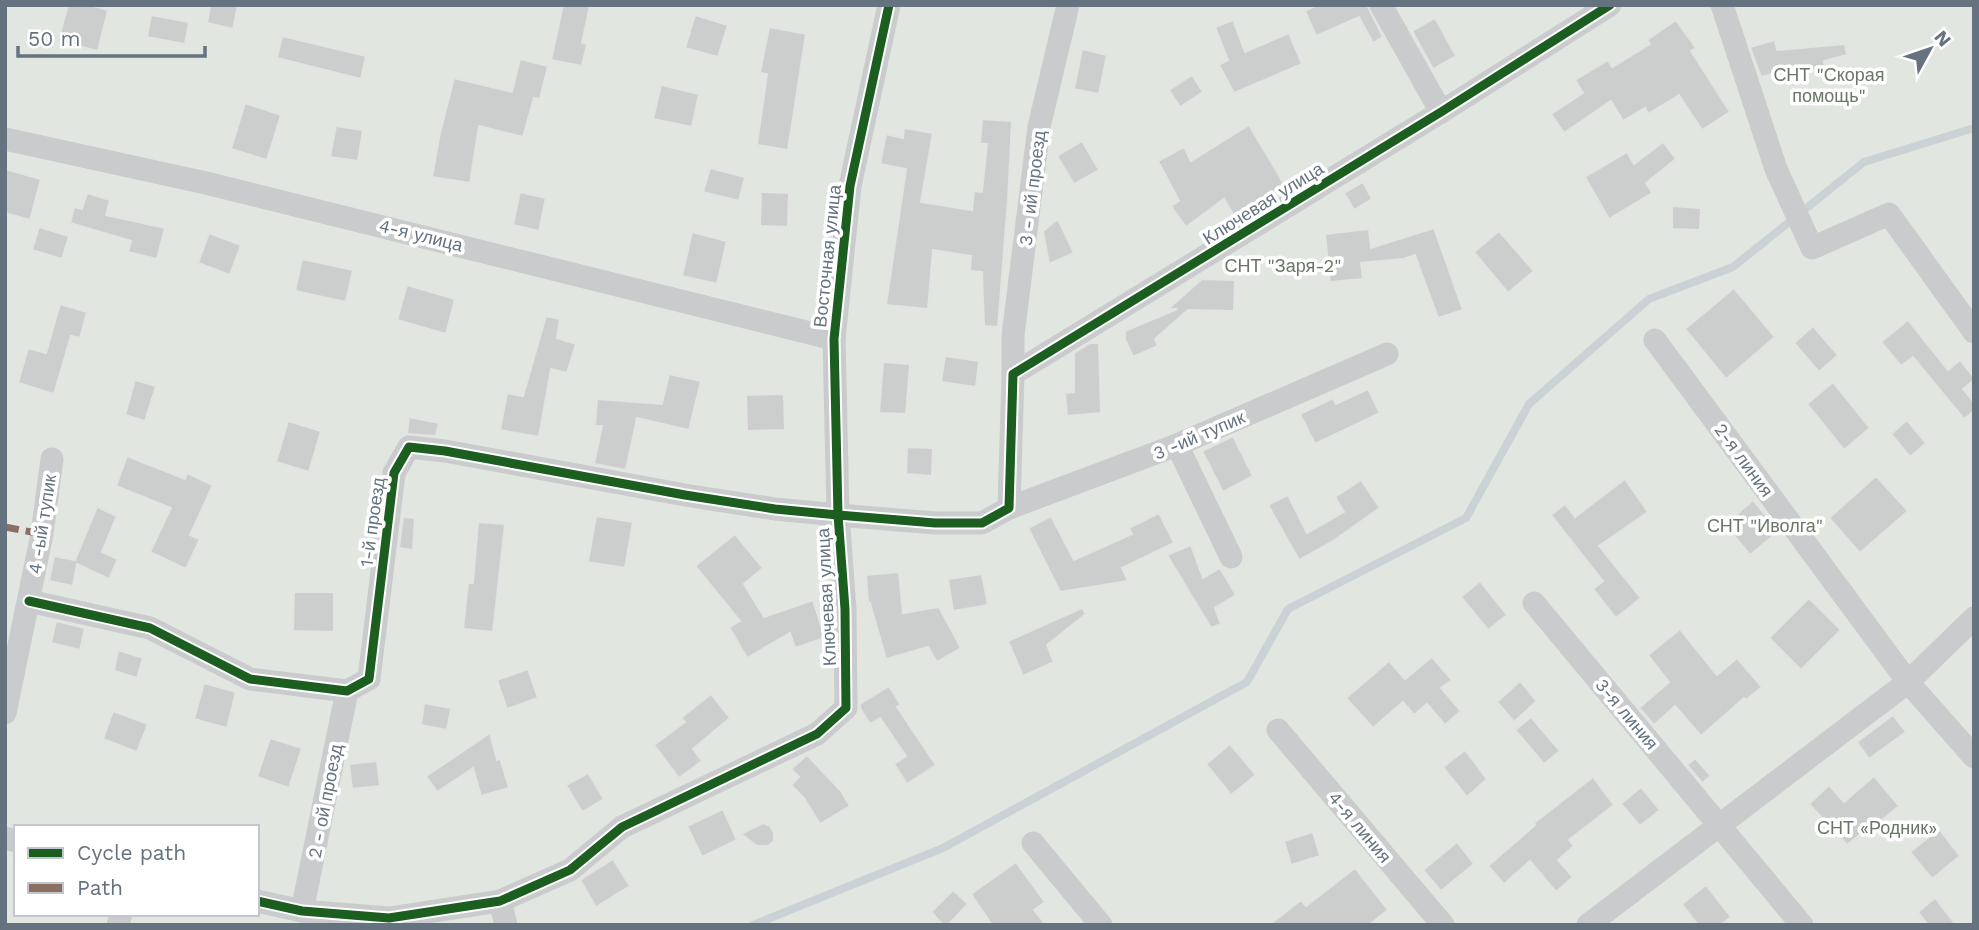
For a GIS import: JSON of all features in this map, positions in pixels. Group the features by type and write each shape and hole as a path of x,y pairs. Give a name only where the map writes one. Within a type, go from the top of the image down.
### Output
{"street":[{"name":"Восточная улица","path":"838,515 834,339 849,186 889,5"},
{"name":"3 - ий проезд","path":"1013,374 1013,335 1039,128 1068,5"},
{"path":"1381,5 1441,112"},
{"name":"Ключевая улица","path":"1013,374 1441,112 1610,5"},
{"path":"1721,5 1776,169 1812,248 1889,214 1974,332"},
{"name":"4-я улица","path":"5,139 219,186 834,339"},
{"name":"2-я линия","path":"1655,340 1908,682 1974,757"},
{"name":"3 -ий тупик","path":"1009,508 1177,445 1387,354"},
{"path":"1009,508 1013,374"},
{"path":"1177,445 1231,557"},
{"name":"1-й проезд","path":"347,691 369,679 394,473 409,447 775,509 838,515"},
{"name":"4 -ый тупик","path":"5,713 42,534 52,459"},
{"name":"Ключевая улица","path":"259,901 302,911 389,918 500,901 570,870 622,827 817,734 846,708 845,608 838,515 935,523 982,523 1009,508"},
{"path":"29,601 150,628 250,679 347,691"},
{"name":"3-я линия","path":"1534,603 1802,925"},
{"path":"1588,925 1908,682 1974,618"},
{"name":"2 - ой проезд","path":"302,911 347,691"},
{"name":"4-я линия","path":"1278,730 1443,925"},
{"path":"1033,843 1101,925"},
{"path":"500,901 506,925"}],"green space":[{"path":"5,5 1974,5 1974,925 5,925"}],"building":[{"path":"68,5 90,5 108,10 98,51 58,41"},
{"path":"210,5 238,5 233,29 207,23"},
{"path":"563,5 590,5 582,43 587,44 582,66 551,60"},
{"path":"1317,5 1367,5 1383,37 1373,43 1359,17 1316,36 1305,11"},
{"path":"151,15 189,22 185,44 147,37"},
{"path":"695,15 728,25 718,57 685,48"},
{"path":"1435,18 1456,56 1433,69 1412,31"},
{"path":"1233,20 1245,52 1289,33 1302,64 1234,93 1219,65 1228,60 1215,27"},
{"path":"1676,20 1696,48 1691,51 1730,112 1702,130 1679,95 1648,114 1645,108 1623,121 1611,101 1564,133 1551,114 1583,93 1575,80 1608,60 1612,67 1650,44 1647,40"},
{"path":"769,27 806,34 788,150 757,145 767,74 760,73"},
{"path":"282,36 366,56 361,79 277,58"},
{"path":"1775,40 1777,50 1845,44 1847,55 1824,61 1825,70 1795,73 1794,69 1761,77 1750,47"},
{"path":"1082,49 1107,55 1099,94 1074,89"},
{"path":"520,59 548,66 540,99 534,98 523,137 479,126 470,183 432,177 454,78 512,92"},
{"path":"1192,75 1203,92 1180,107 1169,90"},
{"path":"661,85 699,94 692,127 653,119"},
{"path":"245,103 281,115 267,160 231,149"},
{"path":"982,119 1012,121 998,327 984,326 982,272 970,271 971,256 933,250 928,309 886,305 906,169 880,164 886,134 903,138 904,128 933,133 921,202 972,210 974,191 982,192 987,144 980,144"},
{"path":"1249,125 1286,187 1236,219 1224,199 1186,227 1171,206 1179,201 1158,161 1184,147 1191,161"},
{"path":"336,126 363,130 358,161 330,157"},
{"path":"1082,141 1099,170 1074,184 1057,156"},
{"path":"1663,142 1676,159 1646,183 1652,193 1609,219 1585,177 1627,152 1634,164"},
{"path":"710,168 745,177 739,201 703,192"},
{"path":"5,169 41,179 30,220 5,213"},
{"path":"1363,182 1372,199 1354,210 1344,193"},
{"path":"520,192 546,198 539,231 513,225"},
{"path":"761,192 789,193 788,227 760,226"},
{"path":"87,193 110,200 106,215 165,228 157,259 128,252 131,241 70,223 74,207 82,209"},
{"path":"1672,206 1701,208 1700,230 1672,229"},
{"path":"1058,219 1074,253 1049,264 1043,231"},
{"path":"39,227 69,236 62,259 32,250"},
{"path":"1434,228 1463,310 1438,318 1415,255 1403,259 1361,263 1363,279 1330,282 1325,234 1369,229 1371,248"},
{"path":"1499,231 1534,271 1508,293 1474,252"},
{"path":"692,232 727,241 717,284 682,276"},
{"path":"209,233 241,245 230,275 198,263"},
{"path":"302,259 353,270 346,302 295,291"},
{"path":"1202,279 1235,280 1234,311 1188,310 1155,339 1158,346 1133,357 1125,339 1125,331 1177,309 1168,309"},
{"path":"407,285 455,299 446,334 397,320"},
{"path":"1734,288 1775,337 1726,379 1685,329"},
{"path":"60,304 87,312 80,338 71,336 54,394 18,383 28,348 46,353"},
{"path":"546,316 560,319 557,338 576,344 567,373 551,369 539,437 500,430 507,393 523,396"},
{"path":"1908,320 1948,370 1960,360 1974,377 1963,389 1974,403 1974,411 1964,419 1913,357 1901,366 1881,342"},
{"path":"1813,326 1838,355 1819,372 1794,343"},
{"path":"1090,343 1099,343 1101,413 1067,416 1065,393 1074,392 1074,353"},
{"path":"945,356 979,361 976,387 941,382"},
{"path":"883,362 910,364 906,414 879,413"},
{"path":"669,374 701,381 689,430 637,418 626,470 594,464 602,426 595,426 597,399 662,404"},
{"path":"135,380 156,386 145,421 125,415"},
{"path":"1833,382 1870,428 1844,450 1807,404"},
{"path":"1368,389 1380,413 1315,444 1300,414 1333,398 1336,404"},
{"path":"784,394 785,430 747,431 746,395"},
{"path":"409,417 439,423 436,436 407,434"},
{"path":"1907,420 1926,443 1910,457 1891,434"},
{"path":"288,421 321,431 309,472 276,462"},
{"path":"1233,436 1253,476 1223,492 1202,451"},
{"path":"907,447 933,448 932,476 906,474"},
{"path":"127,456 185,479 187,473 213,485 190,535 200,539 186,569 150,552 171,508 116,486"},
{"path":"1876,476 1908,511 1860,553 1829,518"},
{"path":"1625,479 1648,512 1599,546 1641,598 1616,618 1593,589 1603,581 1551,515 1565,504 1575,517"},
{"path":"1361,480 1380,508 1333,541 1299,560 1268,505 1288,495 1307,533 1344,512 1335,497"},
{"path":"1753,500 1779,531 1750,555 1725,525"},
{"path":"97,507 117,516 102,552 118,559 109,579 77,564 73,586 49,581 54,556 75,560"},
{"path":"1159,513 1174,543 1122,568 1128,581 1060,592 1028,528 1051,516 1074,560 1132,534 1129,528"},
{"path":"596,516 633,522 625,568 588,562"},
{"path":"403,517 415,518 413,550 399,548"},
{"path":"478,522 505,524 493,632 463,629 468,583 473,583"},
{"path":"735,534 763,568 744,584 764,617 813,600 825,638 795,648 790,633 747,658 729,627 740,621 695,566"},
{"path":"1191,545 1203,578 1220,568 1236,595 1215,608 1221,624 1211,628 1167,555"},
{"path":"899,572 903,613 939,607 961,648 937,662 928,647 886,659 868,603 866,575"},
{"path":"982,574 988,605 953,611 948,579"},
{"path":"1480,581 1507,615 1488,630 1461,597"},
{"path":"294,592 334,592 334,632 293,631"},
{"path":"1809,598 1841,630 1801,670 1769,638"},
{"path":"1082,608 1086,614 1047,645 1054,662 1023,676 1008,641"},
{"path":"56,621 85,628 80,650 51,643"},
{"path":"1680,629 1717,675 1737,658 1762,687 1746,700 1744,698 1701,736 1675,706 1654,725 1639,708 1669,682 1648,655"},
{"path":"118,650 143,658 137,678 114,671"},
{"path":"1432,657 1452,680 1441,688 1461,711 1445,725 1427,704 1414,715 1403,702 1373,728 1346,698 1389,661 1405,679"},
{"path":"528,669 538,698 507,709 497,680"},
{"path":"1520,681 1537,701 1514,722 1497,702"},
{"path":"204,683 236,692 227,728 194,719"},
{"path":"889,686 901,705 897,707 936,765 907,784 894,764 906,756 880,718 870,724 860,708 860,704"},
{"path":"711,694 730,718 693,749 702,761 679,778 654,745 685,722 681,718"},
{"path":"424,703 451,708 447,730 421,725"},
{"path":"113,711 148,724 137,752 103,739"},
{"path":"1893,715 1906,732 1869,759 1857,742"},
{"path":"1531,717 1560,751 1544,764 1515,730"},
{"path":"490,733 497,760 500,758 509,788 481,796 473,768 437,792 426,776"},
{"path":"270,738 302,748 289,788 257,777"},
{"path":"1230,744 1256,775 1231,795 1206,764"},
{"path":"1465,750 1487,779 1467,797 1443,767"},
{"path":"807,755 841,791 850,806 820,824 804,798 791,785 799,777 791,769"},
{"path":"1695,758 1711,776 1702,783 1687,765"},
{"path":"377,761 380,786 352,789 349,764"},
{"path":"588,773 604,799 582,812 566,785"},
{"path":"1874,776 1899,806 1847,845 1809,804 1829,785 1844,802"},
{"path":"1593,777 1614,805 1569,840 1574,846 1558,860 1573,877 1556,892 1530,861 1504,884 1488,866 1535,825 1534,823"},
{"path":"1641,787 1660,810 1640,826 1621,804"},
{"path":"723,809 737,840 702,857 687,826"},
{"path":"763,823 770,826 774,833 774,841 768,846 757,846 741,834"},
{"path":"1939,829 1960,856 1932,879 1910,852"},
{"path":"1313,832 1320,856 1291,865 1284,841"},
{"path":"1457,842 1474,864 1441,891 1423,870"},
{"path":"613,859 630,886 596,907 580,880"},
{"path":"1016,862 1045,902 1034,910 1046,925 992,925 971,894"},
{"path":"1355,868 1388,910 1369,925 1269,925 1301,900 1306,906"},
{"path":"1706,885 1731,917 1721,925 1698,925 1682,904"},
{"path":"953,890 968,904 948,925 943,925 931,912"},
{"path":"1935,898 1956,925 1928,925 1918,912"}],"waterway":[{"path":"753,925 943,848 1247,682 1288,609 1466,518 1529,404 1649,299 1733,267 1864,162 1974,128"}],"marked path":[{"path":"5,527 42,534"}],"cycle path":[{"path":"29,601 150,628 250,679 347,691 369,679 394,473 409,447 445,451 685,495 775,509 838,515 834,339 850,186 889,5"},
{"path":"259,901 302,911 389,918 500,901 570,870 622,827 817,734 846,708 845,609 838,515 935,523 982,523 1009,508 1013,374 1441,112 1610,5"}],"park label":[{"name":"СНТ \"Скорая помощь\"","path":"1829,84"},
{"name":"СНТ \"Заря-2\"","path":"1283,265"},
{"name":"СНТ \"Иволга\"","path":"1765,525"},
{"name":"СНТ «Родник»","path":"1877,827"}]}
